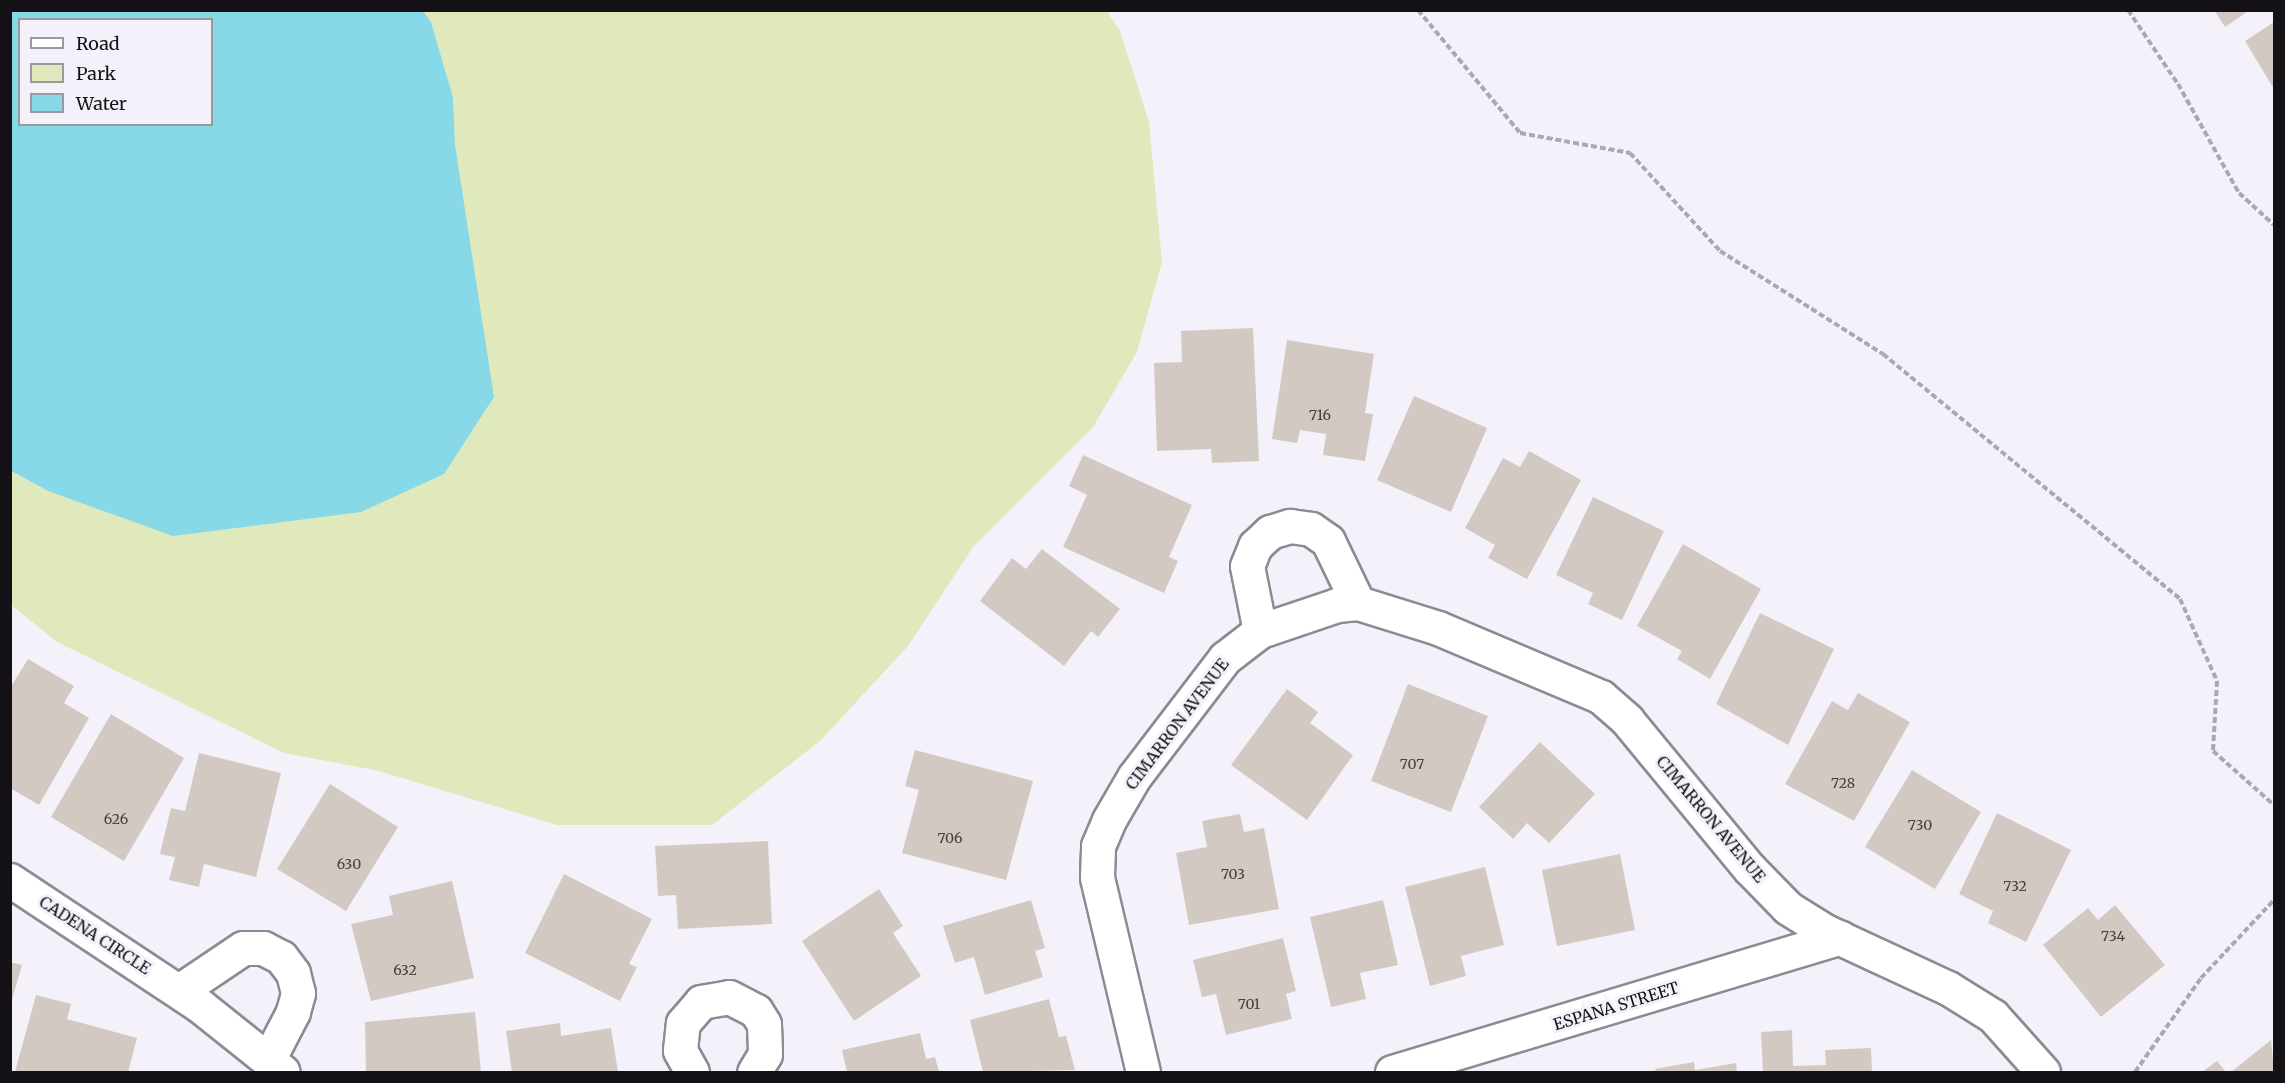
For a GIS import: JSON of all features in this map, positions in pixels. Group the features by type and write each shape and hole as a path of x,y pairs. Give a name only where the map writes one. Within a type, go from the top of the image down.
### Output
{"street":[{"path":"1260,631 1246,566 1254,546 1270,532 1290,526 1311,529 1328,541 1358,603"},
{"name":"CIMARRON AVENUE","path":"1143,1072 1097,877 1098,846 1134,777 1225,658 1260,631 1337,605 1358,603 1438,628 1600,697 1627,720 1750,869 1788,908 1840,938 1929,977 1994,1016 2043,1072"},
{"name":"CADENA CIRCLE","path":"10,880 179,991 276,1066 298,993 293,973 281,957 263,948 243,948 179,991"},
{"name":"ESPANA STREET","path":"1392,1072 1840,938"},
{"path":"692,1072 680,1050 682,1023 701,1002 729,997 756,1011 764,1024 765,1054 754,1072"}],"path":[{"path":"1418,10 1520,133 1630,153 1720,251 1882,354 2180,599 2217,681 2212,751 2274,805"},
{"path":"2128,10 2178,84 2240,192 2274,225"},
{"path":"2135,1072 2201,978 2274,900"}],"green space":[{"path":"1106,10 1120,31 1149,122 1162,262 1137,352 1093,427 973,547 908,646 820,741 712,825 557,825 379,771 284,753 57,642 11,605 10,471 48,491 455,145 453,97 431,23 423,11"}],"water":[{"path":"10,11 423,11 431,22 453,97 455,145 494,397 444,474 361,512 173,536 48,491 11,471"}],"building":[{"path":"2214,10 2250,10 2225,27"},
{"path":"2274,22 2274,89 2245,41"},
{"path":"1253,328 1259,461 1212,463 1211,449 1157,451 1154,363 1182,362 1181,331"},
{"path":"1287,340 1374,354 1365,413 1373,414 1365,461 1323,455 1326,434 1300,430 1297,443 1272,439"},
{"path":"1414,396 1487,428 1451,512 1377,480"},
{"path":"1529,451 1581,480 1527,579 1488,558 1495,545 1465,528 1503,458 1520,467"},
{"path":"1083,455 1192,505 1169,557 1178,561 1164,593 1063,547 1087,495 1069,486"},
{"path":"1593,497 1664,531 1622,620 1588,604 1593,593 1556,575"},
{"path":"1683,544 1761,589 1710,679 1677,659 1682,651 1637,626"},
{"path":"1042,549 1120,609 1098,637 1091,631 1064,666 980,601 1012,558 1026,569"},
{"path":"1760,613 1834,649 1788,745 1716,704"},
{"path":"28,659 74,686 64,703 89,718 39,805 10,788 10,688"},
{"path":"1408,684 1488,716 1451,812 1371,781"},
{"path":"1287,689 1318,712 1310,723 1353,755 1307,820 1231,765"},
{"path":"1858,693 1910,722 1854,821 1785,784 1832,701 1848,710"},
{"path":"111,714 184,758 124,861 51,817"},
{"path":"1540,742 1595,794 1549,843 1527,823 1513,839 1479,807"},
{"path":"915,750 1033,781 1006,880 902,853 919,790 905,786"},
{"path":"199,753 281,773 256,877 204,864 199,887 169,880 175,857 160,854 171,808 185,811"},
{"path":"1912,770 1981,812 1935,889 1865,847"},
{"path":"330,784 398,827 346,911 277,869"},
{"path":"1997,813 2071,850 2026,942 1988,923 1993,911 1959,894"},
{"path":"1240,814 1244,832 1264,828 1279,909 1189,925 1176,853 1207,847 1202,821"},
{"path":"768,841 772,924 678,929 676,895 658,896 655,846"},
{"path":"1620,854 1635,930 1557,946 1542,870"},
{"path":"1485,867 1504,945 1461,956 1466,976 1430,986 1405,887"},
{"path":"564,874 652,919 629,964 637,967 620,1001 525,953"},
{"path":"452,881 474,978 371,1001 351,924 393,915 389,896"},
{"path":"879,889 903,926 893,933 921,976 854,1021 802,941"},
{"path":"1031,900 1045,948 1035,951 1043,977 985,995 974,957 955,963 943,926"},
{"path":"1383,900 1398,965 1360,973 1366,999 1331,1007 1310,917"},
{"path":"2115,905 2165,965 2101,1017 2043,945 2088,908 2098,920"},
{"path":"1283,938 1296,991 1286,994 1292,1019 1226,1035 1216,994 1202,997 1193,960"},
{"path":"10,962 22,965 11,1003 10,1003"},
{"path":"36,995 71,1004 67,1019 137,1038 128,1072 15,1072"},
{"path":"1049,999 1059,1037 1066,1036 1075,1070 983,1072 970,1020"},
{"path":"475,1012 481,1072 366,1072 365,1022"},
{"path":"560,1023 561,1036 611,1028 618,1072 512,1072 506,1031"},
{"path":"1792,1030 1793,1066 1826,1065 1825,1050 1871,1048 1872,1072 1763,1072 1761,1032"},
{"path":"920,1033 926,1059 935,1057 939,1072 847,1072 842,1050"},
{"path":"2271,1040 2274,1072 2231,1072"},
{"path":"2217,1061 2226,1072 2202,1072"},
{"path":"1694,1062 1695,1070 1736,1063 1737,1072 1656,1072 1655,1069"}]}
